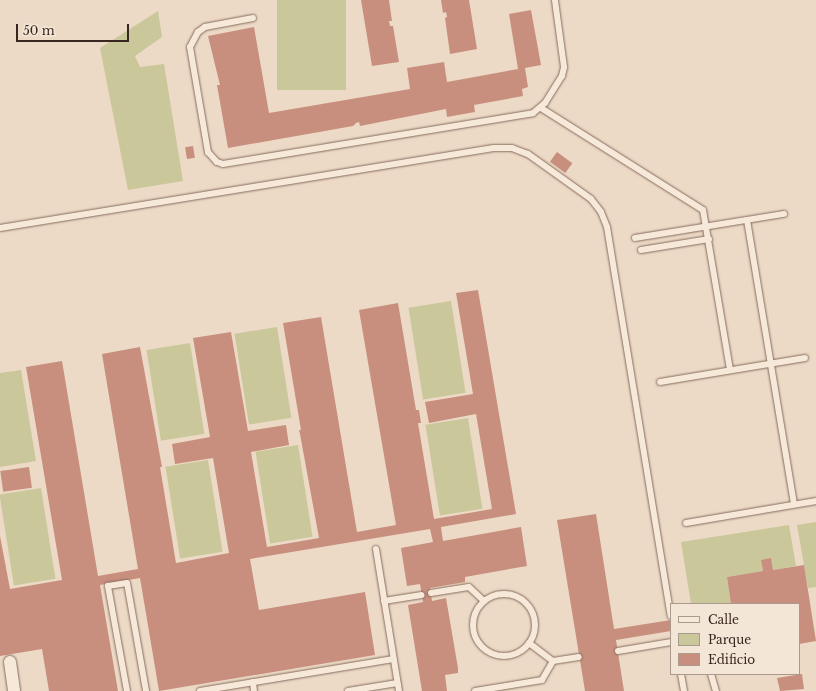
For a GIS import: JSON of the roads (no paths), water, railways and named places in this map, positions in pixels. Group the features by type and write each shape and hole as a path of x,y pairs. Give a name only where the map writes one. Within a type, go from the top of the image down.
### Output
{"street":[{"path":"10,662 14,691"}],"lane":[{"path":"253,18 205,27 198,32 190,47 208,152 217,162 223,164 526,115 541,108 562,76 564,67 555,0"},
{"path":"541,108 703,210 730,370"},
{"path":"0,228 494,148 512,148 528,154 591,199 601,212 607,227 670,610"},
{"path":"635,238 784,214"},
{"path":"748,220 794,504"},
{"path":"641,250 709,239"},
{"path":"660,382 805,358"},
{"path":"686,523 816,501"},
{"path":"376,549 399,691"},
{"path":"127,691 108,586 127,583 146,691"},
{"path":"431,593 469,587 484,601"},
{"path":"499,594 507,594 525,602 535,619 533,635 529,643 517,653 501,655 486,650 476,637 473,622 479,607 484,601 499,594"},
{"path":"384,601 422,595"},
{"path":"618,651 670,642"},
{"path":"529,643 553,661 579,657"},
{"path":"200,691 393,659"},
{"path":"476,691 542,680 553,661"},
{"path":"681,675 684,691"},
{"path":"711,675 716,691"},
{"path":"253,682 254,691"},
{"path":"348,691 397,683"}]}
